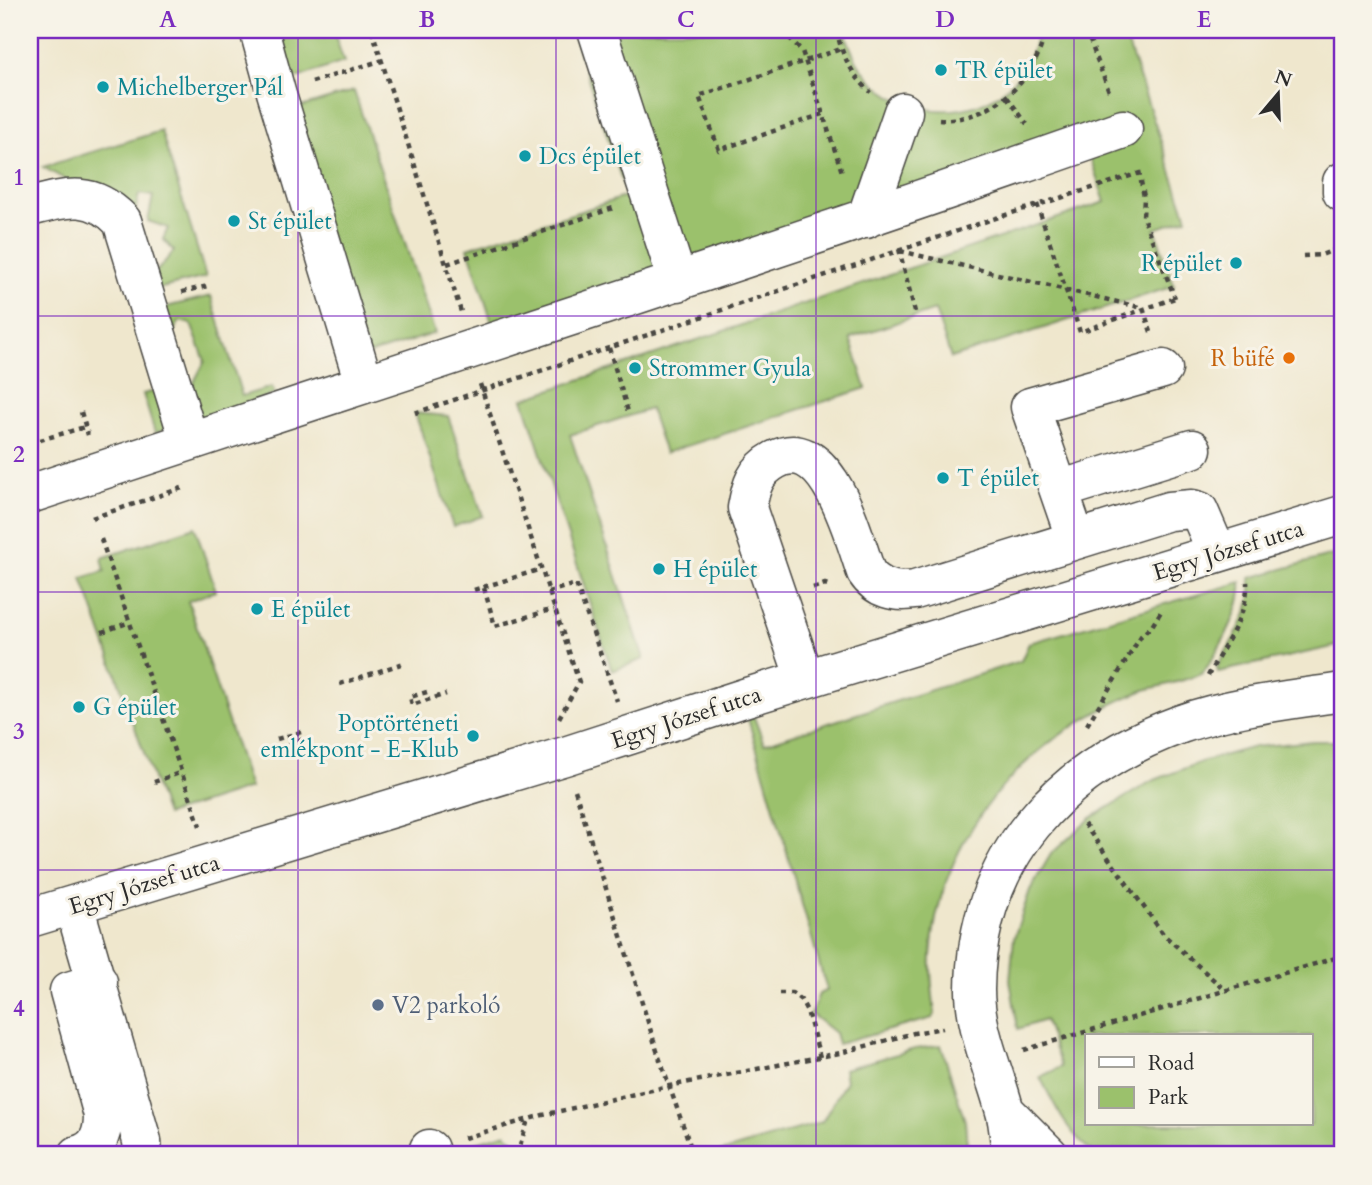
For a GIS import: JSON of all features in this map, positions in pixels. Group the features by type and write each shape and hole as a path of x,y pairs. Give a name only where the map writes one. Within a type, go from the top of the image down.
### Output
{"street":[{"path":"260,30 276,92 364,383"},
{"path":"597,30 678,282"},
{"path":"862,220 903,112"},
{"path":"30,494 678,282 1123,129"},
{"path":"1342,182 1342,192"},
{"path":"30,207 65,198 79,198 98,202 122,221 190,440"},
{"path":"1076,540 1030,407 1163,369"},
{"path":"1059,490 1192,449"},
{"path":"805,680 747,508 752,483 763,466 782,456 802,457 817,464 829,477 866,572 872,581 879,585 902,592 1169,511 1199,511 1217,553"},
{"name":"Egry József utca","path":"30,918 565,756 1342,515"},
{"path":"1012,1155 1005,1111 980,1027 975,993 977,954 991,892 1004,865 1031,824 1082,777 1147,738 1183,723 1231,711 1342,692"},
{"path":"74,905 98,982 144,1155"},
{"path":"78,1155 93,1149 99,1140 103,1130 103,1115 69,991 98,982"},
{"path":"1005,1111 1049,1155"}],"path":[{"path":"372,30 447,264 471,350"},
{"path":"782,30 802,51 862,220"},
{"path":"837,30 841,49 867,90 884,103 903,112 924,118 946,119 968,116 1007,97 1024,80 1036,61 1045,30"},
{"path":"823,114 719,150 699,96 841,49"},
{"path":"347,71 383,60"},
{"path":"415,413 1037,205 1140,173 1144,197 1143,217 1177,297 1080,332 1037,205"},
{"path":"447,264 651,195"},
{"path":"1303,256 1321,255 1342,247"},
{"path":"899,251 1143,308"},
{"path":"899,251 916,316"},
{"path":"1143,308 1148,324"},
{"path":"609,348 629,415"},
{"path":"482,391 579,682"},
{"path":"81,412 89,438"},
{"path":"30,443 85,427"},
{"path":"92,518 182,488"},
{"path":"101,540 212,864"},
{"path":"474,590 541,569"},
{"path":"548,592 576,584 607,671"},
{"path":"778,599 825,584 854,593 879,585"},
{"path":"484,588 495,626 554,608"},
{"path":"1080,732 1089,722 1141,636 1152,626 1162,609"},
{"path":"1203,686 1243,609"},
{"path":"102,632 130,622"},
{"path":"340,684 404,663"},
{"path":"427,692 410,697 412,705 446,694"},
{"path":"277,739 301,732"},
{"path":"279,748 303,739"},
{"path":"565,756 691,1148 688,1155"},
{"path":"154,782 182,772"},
{"path":"1082,820 1164,935 1226,991"},
{"path":"1020,1052 1342,956"},
{"path":"779,993 792,993 802,1000 820,1057"},
{"path":"480,1133 669,1086 820,1057 947,1027"},
{"path":"517,1155 528,1119"}],"green space":[{"path":"274,30 333,30 344,62 291,80"},
{"path":"572,30 845,30 860,65 883,90 913,105 945,110 976,105 1004,90 1025,65 1037,30 1123,30 1187,218 1155,229 1174,286 951,358 935,310 850,338 866,388 665,453 650,409 570,435 644,659 612,671 523,399 1105,202 1082,133 493,326 468,248 627,196"},
{"path":"354,91 435,333 368,355 288,111"},
{"path":"161,131 206,277 153,290 149,280 174,251 163,239 168,228 148,221 153,196 139,194 134,218 43,167"},
{"path":"211,296 242,396 272,387 275,394 202,418 184,401 205,361 191,324 180,321 168,340 158,309"},
{"path":"159,390 172,428 155,433 143,394"},
{"path":"415,413 448,416 483,516 453,527"},
{"path":"195,527 216,591 188,601 250,788 166,815 82,578 105,571 102,558"},
{"path":"1342,534 1342,645 1218,672 1217,667 1246,613 1250,601 1250,578 1340,553 1335,535"},
{"path":"1241,582 1234,616 1203,673 1132,695 1069,729 1037,753 1009,780 984,810 963,843 947,878 937,916 931,956 935,1014 933,1018 838,1044 835,1033 811,1014 819,994 827,990 748,719 754,717 764,744 1021,661 1029,643"},
{"path":"1342,741 1342,1149 1323,1155 1096,1155 1070,1129 1040,1077 1061,1067 1045,1020 1018,1029 1010,980 1014,938 1030,890 1051,854 1091,818 1152,781 1201,762 1254,747"},
{"path":"941,1045 965,1121 968,1155 711,1155 822,1122 846,1081 844,1069 915,1049"},
{"path":"506,1133 513,1139 508,1155 454,1155 457,1148"}],"place":[{"name":"TR épület","path":"941,70"},
{"name":"Michelberger Pál","path":"103,87"},
{"name":"Dcs épület","path":"525,156"},
{"name":"St épület","path":"234,221"},
{"name":"R épület","path":"1236,263"},
{"name":"R büfé","path":"1289,358"},
{"name":"Strommer Gyula","path":"635,368"},
{"name":"T épület","path":"943,478"},
{"name":"H épület","path":"659,569"},
{"name":"E épület","path":"257,609"},
{"name":"G épület","path":"79,707"},
{"name":"Poptörténeti emlékpont - E-Klub","path":"473,736"},
{"name":"V2 parkoló","path":"378,1005"}]}
